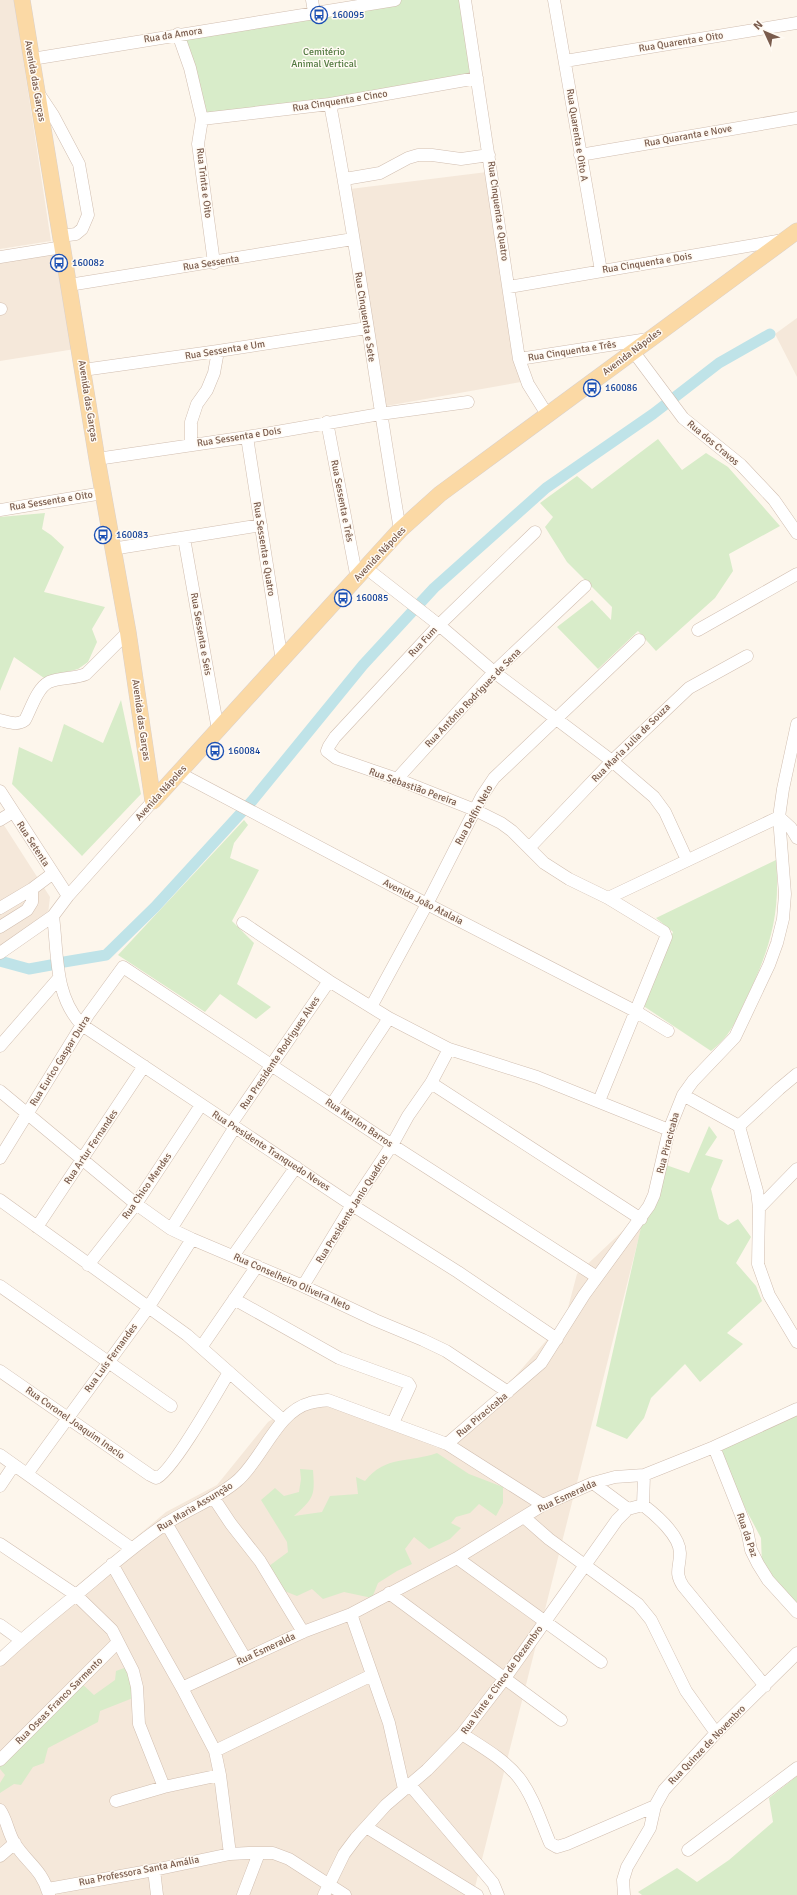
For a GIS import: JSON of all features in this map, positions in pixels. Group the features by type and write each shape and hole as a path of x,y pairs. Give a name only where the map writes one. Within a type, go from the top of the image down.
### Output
{"main road":[{"name":"Avenida das Garças","path":"22,0 112,549 128,632 153,802"},
{"name":"Avenida Nápoles","path":"153,802 400,530 440,494 482,461 548,416 649,339 791,236"}],"street":[{"path":"312,0 314,12"},
{"name":"Rua da Amora","path":"32,59 390,0"},
{"name":"Rua Cinquenta e Quatro","path":"465,0 490,155 519,359 528,384 548,416"},
{"name":"Rua Quarenta e Oito A","path":"554,0 601,271"},
{"name":"Rua Quarenta e Oito","path":"565,61 797,23"},
{"name":"Rua Trinta e Oito","path":"178,34 190,68 202,119 198,144 214,263"},
{"name":"Rua Cinquenta e Cinco","path":"202,119 330,104 477,78"},
{"path":"0,257 62,242 82,229 88,215 79,164 53,115 37,93"},
{"name":"Rua Cinquenta e Sete","path":"330,104 345,179 380,414 400,530"},
{"name":"Rua Quaranta e Nove","path":"580,155 797,118"},
{"path":"345,179 380,174 408,158 418,155 432,155 461,159 490,155"},
{"name":"Rua Cinquenta e Dois","path":"509,287 791,236"},
{"name":"Rua Sessenta","path":"69,285 214,263 353,239"},
{"name":"Rua Sessenta e Um","path":"83,370 367,328"},
{"name":"Rua Cinquenta e Três","path":"519,359 649,339"},
{"path":"191,444 191,422 197,404 207,390 214,373 218,351"},
{"name":"Rua dos Cravos","path":"633,351 683,418 741,465 774,500 797,533"},
{"name":"Rua Sessenta e Dois","path":"97,459 191,444 247,437 327,422 468,402"},
{"name":"Rua Sessenta e Três","path":"327,422 361,574"},
{"name":"Rua Sessenta e Quatro","path":"247,437 282,661"},
{"name":"Rua Sessenta e Oito","path":"0,510 103,493"},
{"path":"112,549 261,525"},
{"name":"Rua Fum","path":"336,758 327,751 335,737 439,625 535,532"},
{"name":"Rua Sessenta e Seis","path":"184,538 218,730"},
{"path":"361,574 416,607 494,672 612,761 661,804 687,860"},
{"path":"698,630 797,574"},
{"name":"Rua Antônio Rodrigues de Sena","path":"397,779 494,672 585,586"},
{"path":"0,720 17,724 21,723 42,688 52,681 80,677 86,674 128,632"},
{"name":"Rua Delfin Neto","path":"371,1007 427,904 475,810 494,778 639,640"},
{"name":"Rua Maria Julia de Souza","path":"529,848 612,761 689,688 747,656"},
{"name":"Rua Piracicaba","path":"447,1444 541,1363 596,1277 650,1206 654,1195 669,1130 683,1095 698,1075 735,1037 769,965 777,943 783,919 785,894 779,817 783,789 797,724"},
{"name":"Rua Sebastião Pereira","path":"336,758 397,779 475,810 512,831 544,863 569,879 608,898 664,932 666,937 635,1011"},
{"name":"Avenida João Atalaia","path":"178,773 635,1011 668,1031"},
{"name":"Rua Setenta","path":"0,791 52,874 68,896"},
{"name":"Avenida Nápoles","path":"0,953 53,916 68,896 153,802"},
{"path":"0,820 13,812"},
{"path":"608,898 779,817 791,828 797,838"},
{"path":"0,908 32,889 52,874"},
{"path":"0,927 27,910 32,902 32,889"},
{"name":"Rua Presidente Tranquedo Neves","path":"53,916 59,978 65,1001 72,1015 82,1025 201,1105 296,1166 352,1205 458,1272 557,1339"},
{"path":"243,923 328,981 389,1018 450,1049 537,1077 669,1130"},
{"name":"Rua Eurico Gaspar Dutra","path":"0,1158 96,1003 123,967"},
{"name":"Rua Marlon Barros","path":"123,967 392,1145 596,1277"},
{"path":"0,1046 59,978"},
{"name":"Rua Presidente Rodrigues Alves","path":"171,1229 233,1126 328,981"},
{"path":"599,1101 635,1011"},
{"path":"332,1104 389,1018"},
{"name":"Rua Presidente Janio Quadros","path":"303,1286 352,1205 392,1145 408,1116 431,1083 450,1049"},
{"name":"Rua Artur Fernandes","path":"37,1227 83,1160 144,1066"},
{"path":"739,1126 797,1074"},
{"path":"431,1083 641,1219"},
{"name":"Rua Conselheiro Oliveira Neto","path":"0,1091 136,1204 171,1229 303,1286 374,1320 446,1351 508,1392"},
{"path":"683,1095 739,1126 757,1191 759,1208 758,1264 769,1295 797,1342"},
{"name":"Rua Chico Mendes","path":"88,1265 136,1204 201,1105"},
{"path":"233,1256 296,1166"},
{"path":"759,1208 797,1169"},
{"path":"0,1200 202,1346 283,1420"},
{"name":"Rua Luís Fernandes","path":"27,1474 107,1362 148,1308 192,1239"},
{"path":"202,1346 257,1266"},
{"path":"0,1286 171,1406"},
{"path":"234,1299 339,1358 408,1383 410,1386 393,1423"},
{"name":"Rua Coronel Joaquim Inacio","path":"0,1371 67,1419 156,1478 163,1474 200,1420 229,1372"},
{"name":"Rua Maria Assunção","path":"0,1660 21,1640 131,1548 166,1523 213,1497 237,1481 259,1457 283,1420 296,1409 309,1403 328,1400 447,1444 543,1505"},
{"name":"Rua Esmeralda","path":"182,1688 303,1632 351,1614 457,1558 525,1518 543,1505 593,1483 615,1477 644,1475 714,1447 797,1409"},
{"name":"Rua da Paz","path":"714,1447 746,1530 751,1550 758,1564 768,1580 797,1612"},
{"path":"0,1455 131,1548"},
{"path":"0,1486 14,1465"},
{"path":"643,1505 644,1475"},
{"path":"593,1483 628,1509 643,1505"},
{"path":"213,1497 231,1524 260,1561 303,1632"},
{"path":"643,1505 660,1519 679,1545 680,1552 677,1572 683,1586 765,1686"},
{"name":"Rua Vinte e Cinco de Dezembro","path":"326,1890 344,1854 366,1827 386,1805 462,1734 505,1678 617,1520 628,1509"},
{"path":"525,1518 584,1565 638,1604 651,1620 686,1691 716,1733"},
{"path":"166,1523 245,1658"},
{"path":"0,1544 76,1595 112,1630 133,1671 138,1687 139,1724 164,1787"},
{"path":"457,1558 545,1620 601,1662"},
{"path":"112,1564 182,1688 214,1751 220,1775 230,1854"},
{"path":"389,1593 561,1720"},
{"path":"351,1614 389,1723 407,1787 492,1883 498,1895"},
{"path":"0,1625 21,1640"},
{"name":"Rua Oseas Franco Sarmento","path":"0,1760 118,1642"},
{"name":"Rua Quinze de Novembro","path":"624,1895 623,1880 627,1867 650,1828 655,1806 664,1790 674,1777 716,1733 797,1653"},
{"path":"214,1751 372,1675"},
{"path":"462,1734 498,1758 519,1778 528,1793 550,1843 557,1847 655,1806"},
{"path":"688,1850 797,1768"},
{"path":"116,1801 164,1787 220,1775"},
{"path":"0,1810 6,1818 15,1843 39,1871 49,1892"},
{"path":"366,1827 477,1895"},
{"path":"0,1856 15,1843"},
{"path":"243,1895 260,1853"},
{"name":"Rua Professora Santa Amália","path":"49,1892 230,1854 273,1853 289,1859 326,1890 345,1895"},
{"path":"154,1870 157,1895"}],"shaded area":[{"path":"0,0 14,0 51,241 0,249"},
{"path":"487,172 521,382 386,406 350,189"},
{"path":"60,252 75,349 0,361 0,262"},
{"path":"797,318 797,377 775,334"},
{"path":"0,819 50,897 48,914 0,946"},
{"path":"646,1209 473,1895 0,1895 0,1668 55,1605 166,1512 217,1485 268,1422 293,1406 328,1404 438,1448 512,1380 565,1319 577,1274"}],"green space":[{"name":"Cemitério Animal Vertical","path":"395,0 465,0 477,78 202,119 178,34"},
{"path":"658,439 682,470 706,453 728,467 780,526 729,554 733,571 715,598 656,651 638,631 598,669 557,627 592,600 611,620 612,607 567,562 545,527 553,517 540,503 577,476 592,489"},
{"path":"45,513 42,529 64,547 44,592 105,607 92,629 97,642 88,662 78,669 44,678 14,657 0,691 0,517"},
{"path":"121,700 141,794 82,856 12,784 19,747 52,762 64,724 103,743"},
{"path":"244,820 248,825 234,843 230,858 259,870 232,921 254,943 237,984 271,1007 256,1019 220,994 205,1012 118,955"},
{"path":"776,860 777,899 775,916 767,950 735,1023 723,1040 711,1051 642,1005 673,932 656,918"},
{"path":"709,1126 717,1137 705,1155 723,1160 711,1189 719,1219 728,1225 738,1219 751,1237 736,1263 756,1286 762,1301 727,1333 743,1344 700,1382 685,1364 651,1398 644,1418 627,1439 596,1426 644,1214 666,1165 689,1173"},
{"path":"797,1415 797,1607 762,1566 761,1538 733,1485 721,1449"},
{"path":"437,1453 469,1474 503,1487 503,1503 496,1516 479,1504 470,1513 456,1517 451,1523 461,1528 450,1539 429,1549 414,1537 405,1549 412,1564 397,1571 378,1583 372,1598 344,1592 323,1599 312,1589 297,1596 282,1590 269,1566 288,1552 287,1542 261,1500 275,1488 284,1496 299,1492 301,1479 300,1469 313,1470 314,1486 312,1496 306,1505 294,1516 322,1512 330,1496 358,1494 356,1477 365,1481 381,1467 390,1463"},
{"path":"127,1667 133,1698 100,1711 98,1722 48,1748 44,1763 33,1767 21,1785 14,1784 0,1793 0,1783 5,1775 0,1769 0,1764 79,1681 94,1695 115,1680 116,1671"},
{"path":"797,1776 797,1895 642,1895 638,1892 677,1868 697,1882 729,1860 773,1822 769,1798"}],"waterway":[{"path":"64,962 106,955 155,907 252,801 363,665 434,588 546,488 653,414 719,363 770,334"},
{"path":"0,961 29,969 51,965"}],"place":[{"name":"160095","path":"319,15"},
{"name":"160082","path":"59,263"},
{"name":"160086","path":"592,388"},
{"name":"160083","path":"103,535"},
{"name":"160085","path":"343,598"},
{"name":"160084","path":"215,751"}]}
